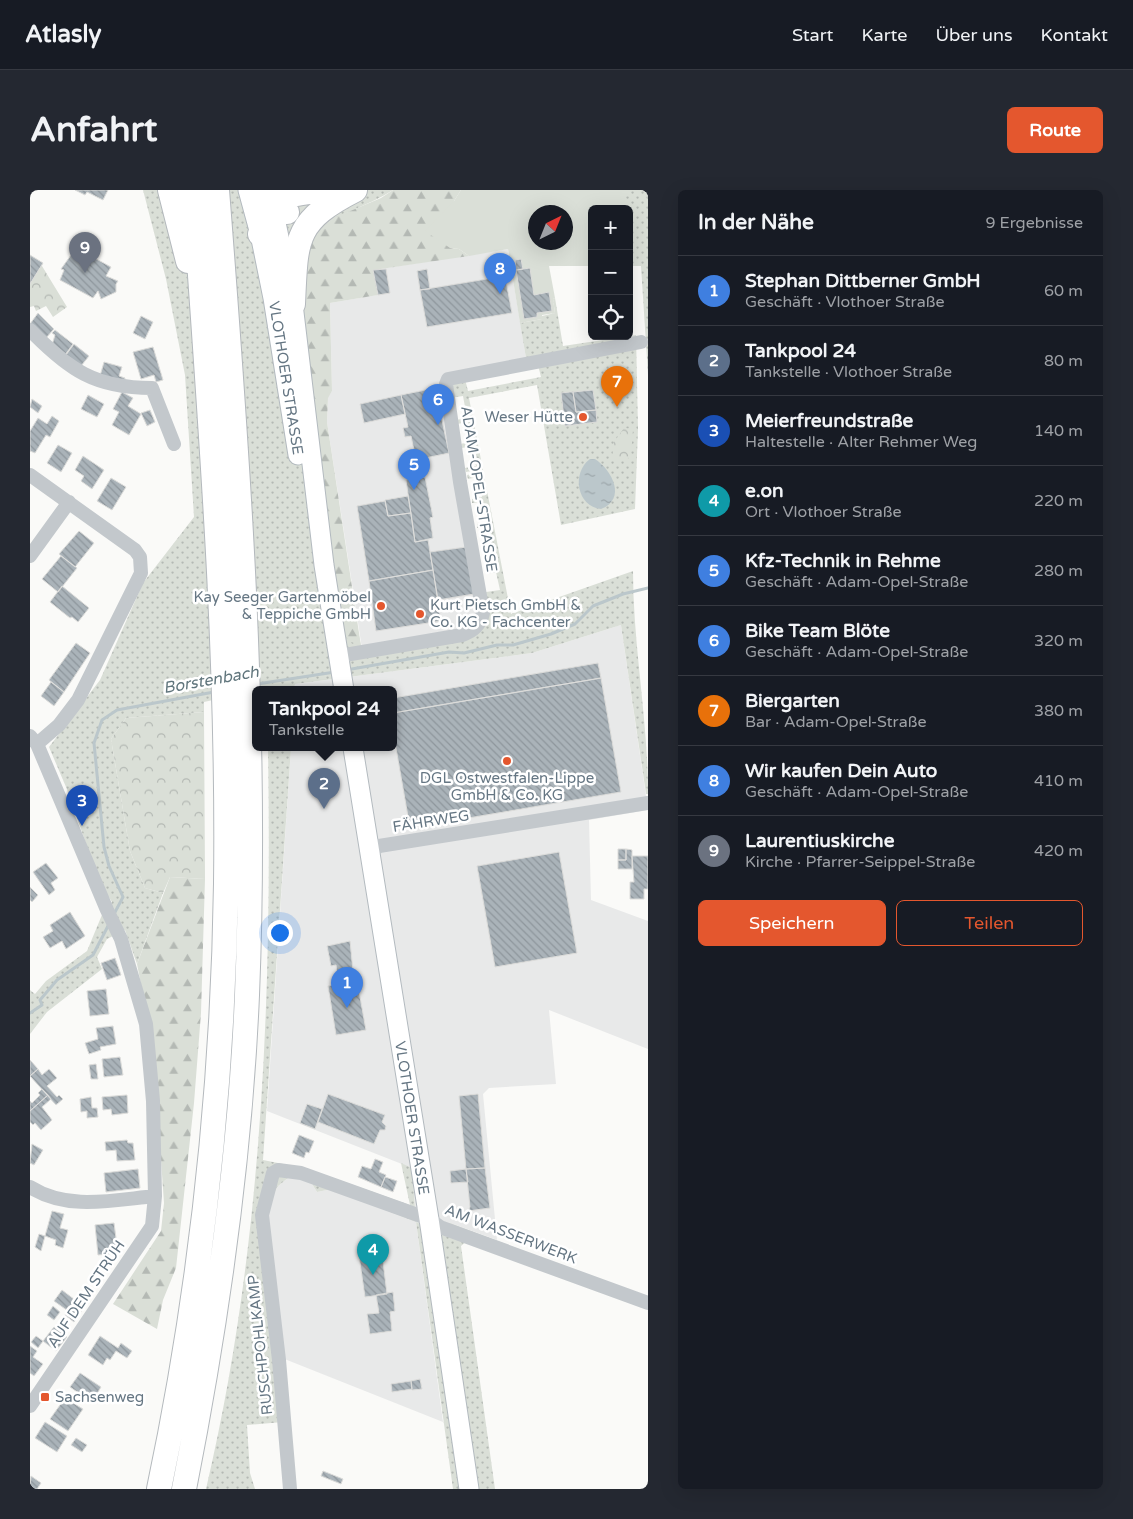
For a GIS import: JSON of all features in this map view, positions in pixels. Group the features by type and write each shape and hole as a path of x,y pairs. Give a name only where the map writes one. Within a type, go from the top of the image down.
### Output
{"highway":[{"path":"170,190 188,263 196,355 209,400"},
{"path":"159,1489 187,1341 208,1189 216,1100 226,886 224,689 209,400 194,190"},
{"path":"184,1489 200,1409 218,1288 240,1101 247,987 251,809 248,685 234,405 217,190"},
{"path":"266,195 285,212 325,197 355,190"},
{"path":"260,234 266,195"},
{"path":"293,304 294,274 300,235 325,197"},
{"path":"151,1489 165,1462"}],"main road":[{"name":"VLOTHOER STRASSE","path":"248,190 260,234 273,298 308,511 324,565"},
{"name":"VLOTHOER STRASSE","path":"266,195 293,304 324,565 344,685"},
{"name":"VLOTHOER STRASSE","path":"353,751 429,1219 469,1489"}],"street":[{"path":"30,330 57,357 86,377 123,387 152,388 174,444"},
{"name":"ADAM-OPEL-STRASSE","path":"339,656 462,636 481,622 482,606 460,482 446,384 448,379 641,342"},
{"path":"30,474 136,550 140,557 141,573 78,700 59,725 33,740 121,938 146,1024 153,1101 155,1196 83,1203 64,1202 45,1197 30,1187"},
{"path":"30,556 69,502"},
{"name":"FÄHRWEG","path":"370,853 379,846 648,803"},
{"name":"AM WASSERWERK","path":"266,1198 273,1172 278,1170 301,1173 429,1219 440,1227 648,1303"},
{"name":"AUF DEM STRÜH","path":"30,1406 152,1226 155,1196"},
{"name":"RUSCHPOHLKAMP","path":"266,1198 262,1215 290,1487"}],"shaded area":[{"path":"508,249 526,358 452,384 480,630 363,655 327,422 328,397 332,391 330,303 377,295 373,270"},
{"path":"621,625 648,810 589,820 591,900 648,921 648,1049 549,1010 556,1084 489,1088 483,1094 497,1240 450,1223 452,1237 416,1222 443,1422 282,1358 266,1215 277,1187 289,1177 309,1179 317,1192 332,1189 416,1221 412,1168 267,1111 291,751 397,751 397,686 295,686 295,684 532,653"}],"green space":[{"path":"143,190 393,190 320,227 298,329 361,646 466,640 486,592 500,590 496,572 486,574 485,569 495,567 488,527 477,528 477,524 487,522 483,502 472,503 472,499 482,497 478,477 468,479 467,475 477,473 477,470 466,472 465,468 476,466 472,446 462,448 461,444 471,442 468,422 457,424 456,420 467,418 463,396 450,398 452,384 465,379 468,391 541,377 538,365 526,358 520,323 542,319 542,316 555,313 553,299 555,298 563,346 603,340 633,340 633,335 636,335 638,429 635,509 561,525 537,385 469,398 511,614 633,571 635,627 646,738 648,794 646,794 621,625 532,653 295,684 295,686 252,686 252,691 204,702 204,712 126,718 111,739 130,851 145,888 163,893 137,964 125,930 107,939 97,957 102,969 47,1012 30,1034 30,990 35,994 46,981 87,951 104,910 112,902 100,883 66,787 49,747 100,680 143,583 194,517 185,375 166,279"},
{"path":"393,190 461,190 454,201 450,248 459,249 469,256 374,270 378,295 330,303 332,391 328,398 327,422 361,646 349,641 343,633 298,329 307,236 336,217 381,198"},
{"path":"461,190 626,190 626,205 588,205 588,266 549,266 555,298 553,299 555,313 542,315 542,319 520,323 508,249 469,256 459,249 450,248 425,231 454,201"},
{"path":"626,190 648,190 648,375 641,266 633,266 633,205 626,205"},
{"path":"43,263 42,266 67,307 53,317 46,306 36,311 34,306 30,307 30,284"},
{"path":"624,428 633,429 631,455 626,461 615,461 612,459 614,442"},
{"path":"204,712 205,879 170,877 163,893 145,888 130,851 111,739 126,718"},
{"path":"268,751 291,751 263,1160 308,1169 410,1205 401,1163 412,1168 416,1222 332,1189 317,1192 309,1179 289,1177 277,1187 266,1215 283,1422 247,1425 250,1473 255,1489 206,1489 225,1398 240,1306 252,1213 265,1027 269,841"},
{"path":"170,877 205,879 201,1013 194,1103 176,1268 163,1300 157,1329 113,1304 161,1231 164,1203 157,1102 149,1025 137,964"},
{"path":"416,1222 452,1237 450,1223 648,1298 467,1241 461,1246 495,1489 453,1489"}],"water":[{"path":"590,459 595,459 607,470 614,484 615,492 613,499 601,509 593,507 586,502 579,488 580,472"}],"building":[{"path":"75,190 108,190 103,200 87,192 85,195"},
{"path":"76,248 111,267 106,276 118,281 116,292 101,299 98,291 93,298 60,280 64,270 61,269"},
{"path":"30,255 43,263 30,284"},
{"path":"521,259 523,269 516,270 515,260"},
{"path":"530,268 534,295 549,292 552,311 537,313 537,317 524,319 516,270"},
{"path":"386,269 390,293 378,295 373,270"},
{"path":"427,269 430,289 420,290 417,271"},
{"path":"505,276 512,313 427,327 420,290"},
{"path":"38,313 54,329 45,339 30,324"},
{"path":"141,316 153,322 145,339 133,333"},
{"path":"55,330 73,344 65,355 52,345 55,335 52,333"},
{"path":"74,344 89,356 81,366 66,355"},
{"path":"153,347 163,380 156,382 154,375 141,379 133,352"},
{"path":"104,362 122,367 119,376 125,378 124,382 100,376"},
{"path":"435,388 449,453 416,460 411,436 405,437 403,428 408,427 401,395"},
{"path":"593,390 596,410 576,412 573,392"},
{"path":"122,392 133,398 128,406 141,414 129,435 112,425 119,412 113,409"},
{"path":"573,392 576,412 596,410 597,422 565,426 561,393"},
{"path":"88,395 104,404 97,417 81,409"},
{"path":"401,395 405,414 364,423 360,404"},
{"path":"32,399 42,406 38,413 30,407"},
{"path":"150,410 155,422 147,426 141,413"},
{"path":"52,416 59,421 50,437 46,435 35,453 30,451 30,431 38,418 47,424"},
{"path":"58,445 72,453 61,472 47,463"},
{"path":"83,456 104,470 92,489 81,481 84,476 75,470"},
{"path":"425,477 433,517 430,518 433,538 415,542 406,480"},
{"path":"111,478 126,487 112,510 97,501"},
{"path":"408,496 411,513 388,516 385,500"},
{"path":"385,501 388,516 411,513 415,542 428,540 433,570 369,581 357,506"},
{"path":"79,531 94,543 75,567 59,554"},
{"path":"466,547 474,594 438,600 430,552"},
{"path":"61,556 77,568 58,592 42,579"},
{"path":"433,570 441,621 376,631 369,581"},
{"path":"62,586 89,608 78,622 50,602"},
{"path":"76,643 90,653 64,692 49,680"},
{"path":"598,663 601,678 397,712 397,697"},
{"name":"DGL Ostwestfalen-Lippe GmbH & Co. KG","path":"601,678 621,792 410,828 397,751 397,712"},
{"path":"51,682 64,692 54,706 41,696"},
{"path":"618,849 626,849 626,860 618,860"},
{"path":"626,849 632,850 632,869 618,869 618,860 626,860"},
{"path":"559,852 577,953 495,967 477,866"},
{"path":"632,856 648,856 648,889 644,889 644,899 630,899 630,882 634,882"},
{"path":"46,863 58,878 51,883 55,890 49,895 33,872"},
{"path":"30,887 38,895 32,902 30,900"},
{"path":"70,912 85,936 66,949 62,941 50,948 43,937 53,931 50,925"},
{"path":"350,941 354,981 357,980 366,1030 336,1035 328,986 339,984 336,965 331,966 327,946"},
{"path":"115,958 121,975 107,980 101,963"},
{"path":"106,989 109,1014 90,1016 87,991"},
{"path":"113,1026 116,1044 100,1047 101,1050 89,1054 85,1043 98,1039 96,1028"},
{"path":"120,1057 123,1075 104,1077 102,1059"},
{"path":"30,1060 38,1069 30,1076"},
{"path":"96,1064 98,1079 91,1079 89,1065"},
{"path":"38,1069 42,1075 49,1069 57,1078 47,1086 57,1097 59,1095 63,1099 56,1105 30,1076"},
{"path":"42,1089 48,1095 30,1111 30,1101 32,1103 40,1095 38,1093"},
{"path":"328,1094 385,1115 382,1122 386,1126 385,1130 380,1130 374,1144 318,1122"},
{"path":"478,1094 485,1168 466,1169 459,1096"},
{"path":"48,1095 51,1099 42,1107 52,1120 41,1130 35,1123 33,1125 30,1122 30,1111"},
{"path":"127,1095 128,1113 112,1115 111,1109 103,1110 102,1097"},
{"path":"91,1097 92,1108 97,1108 98,1117 87,1118 87,1111 81,1112 80,1099"},
{"path":"307,1104 322,1109 315,1129 300,1123"},
{"path":"299,1135 314,1141 309,1153 306,1152 304,1158 292,1153"},
{"path":"127,1140 128,1143 133,1143 135,1160 117,1161 116,1150 106,1151 105,1142"},
{"path":"32,1144 43,1150 34,1165 30,1163"},
{"path":"375,1159 383,1162 379,1172 386,1175 381,1187 358,1177 362,1166 371,1169"},
{"path":"485,1168 490,1208 468,1211 470,1207 466,1169"},
{"path":"138,1169 140,1188 106,1192 104,1173"},
{"path":"466,1169 468,1182 451,1183 450,1171"},
{"path":"385,1177 397,1181 393,1192 381,1187"},
{"path":"52,1211 64,1214 60,1228 68,1230 63,1248 55,1245 56,1240 45,1236"},
{"path":"114,1223 118,1253 98,1255 95,1225"},
{"path":"39,1234 45,1236 41,1251 35,1247"},
{"path":"382,1253 387,1294 365,1297 359,1256"},
{"path":"62,1290 75,1300 80,1294 89,1300 74,1322 65,1315 68,1311 54,1301"},
{"path":"393,1292 395,1311 390,1312 392,1331 370,1334 367,1314 379,1313 376,1295"},
{"path":"53,1306 60,1312 54,1320 47,1315"},
{"path":"54,1327 67,1337 56,1351 43,1341"},
{"path":"36,1336 43,1341 38,1348 31,1342"},
{"path":"100,1336 118,1348 121,1343 132,1351 127,1358 116,1351 110,1360 107,1358 103,1365 88,1355"},
{"path":"30,1346 37,1351 33,1357 43,1364 34,1376 30,1373"},
{"path":"80,1373 101,1387 92,1402 70,1387"},
{"path":"420,1379 422,1389 412,1390 411,1381"},
{"path":"411,1381 412,1389 392,1392 391,1384"},
{"path":"65,1398 83,1409 68,1431 50,1419"},
{"path":"45,1422 67,1436 57,1452 35,1438"},
{"path":"76,1438 87,1445 82,1452 71,1445"},
{"path":"323,1471 343,1479 341,1484 321,1476"},
{"path":"31,1476 41,1483 37,1489 30,1489"}],"waterway":[{"name":"Borstenbach","path":"346,670 449,652 464,653 497,645 513,645 551,634 575,624 593,606 623,594 648,588"},
{"name":"Borstenbach","path":"257,684 335,672"},
{"name":"Borstenbach","path":"114,914 123,897 109,866 104,847 94,743 102,720 117,710 214,692"},
{"name":"Borstenbach","path":"30,1013 42,1005 40,1000 57,980 93,955 109,924"}],"place":[{"name":"Laurentiuskirche","path":"85,273"},
{"name":"Wir kaufen Dein Auto","path":"500,294"},
{"name":"Biergarten","path":"617,407"},
{"name":"Weser Hütte","path":"583,417"},
{"name":"Bike Team Blöte","path":"438,425"},
{"name":"Kfz-Technik in Rehme","path":"414,490"},
{"name":"Kay Seeger Gartenmöbel & Teppiche GmbH","path":"381,606"},
{"name":"Kurt Pietsch GmbH & Co. KG - Fachcenter","path":"420,614"},
{"name":"DGL Ostwestfalen-Lippe GmbH & Co. KG","path":"507,761"},
{"name":"Tankpool 24","path":"324,809"},
{"name":"Meierfreundstraße","path":"82,826"},
{"name":"Stephan Dittberner GmbH","path":"347,1008"},
{"name":"e.on","path":"373,1275"},
{"name":"Sachsenweg","path":"45,1397"}]}
